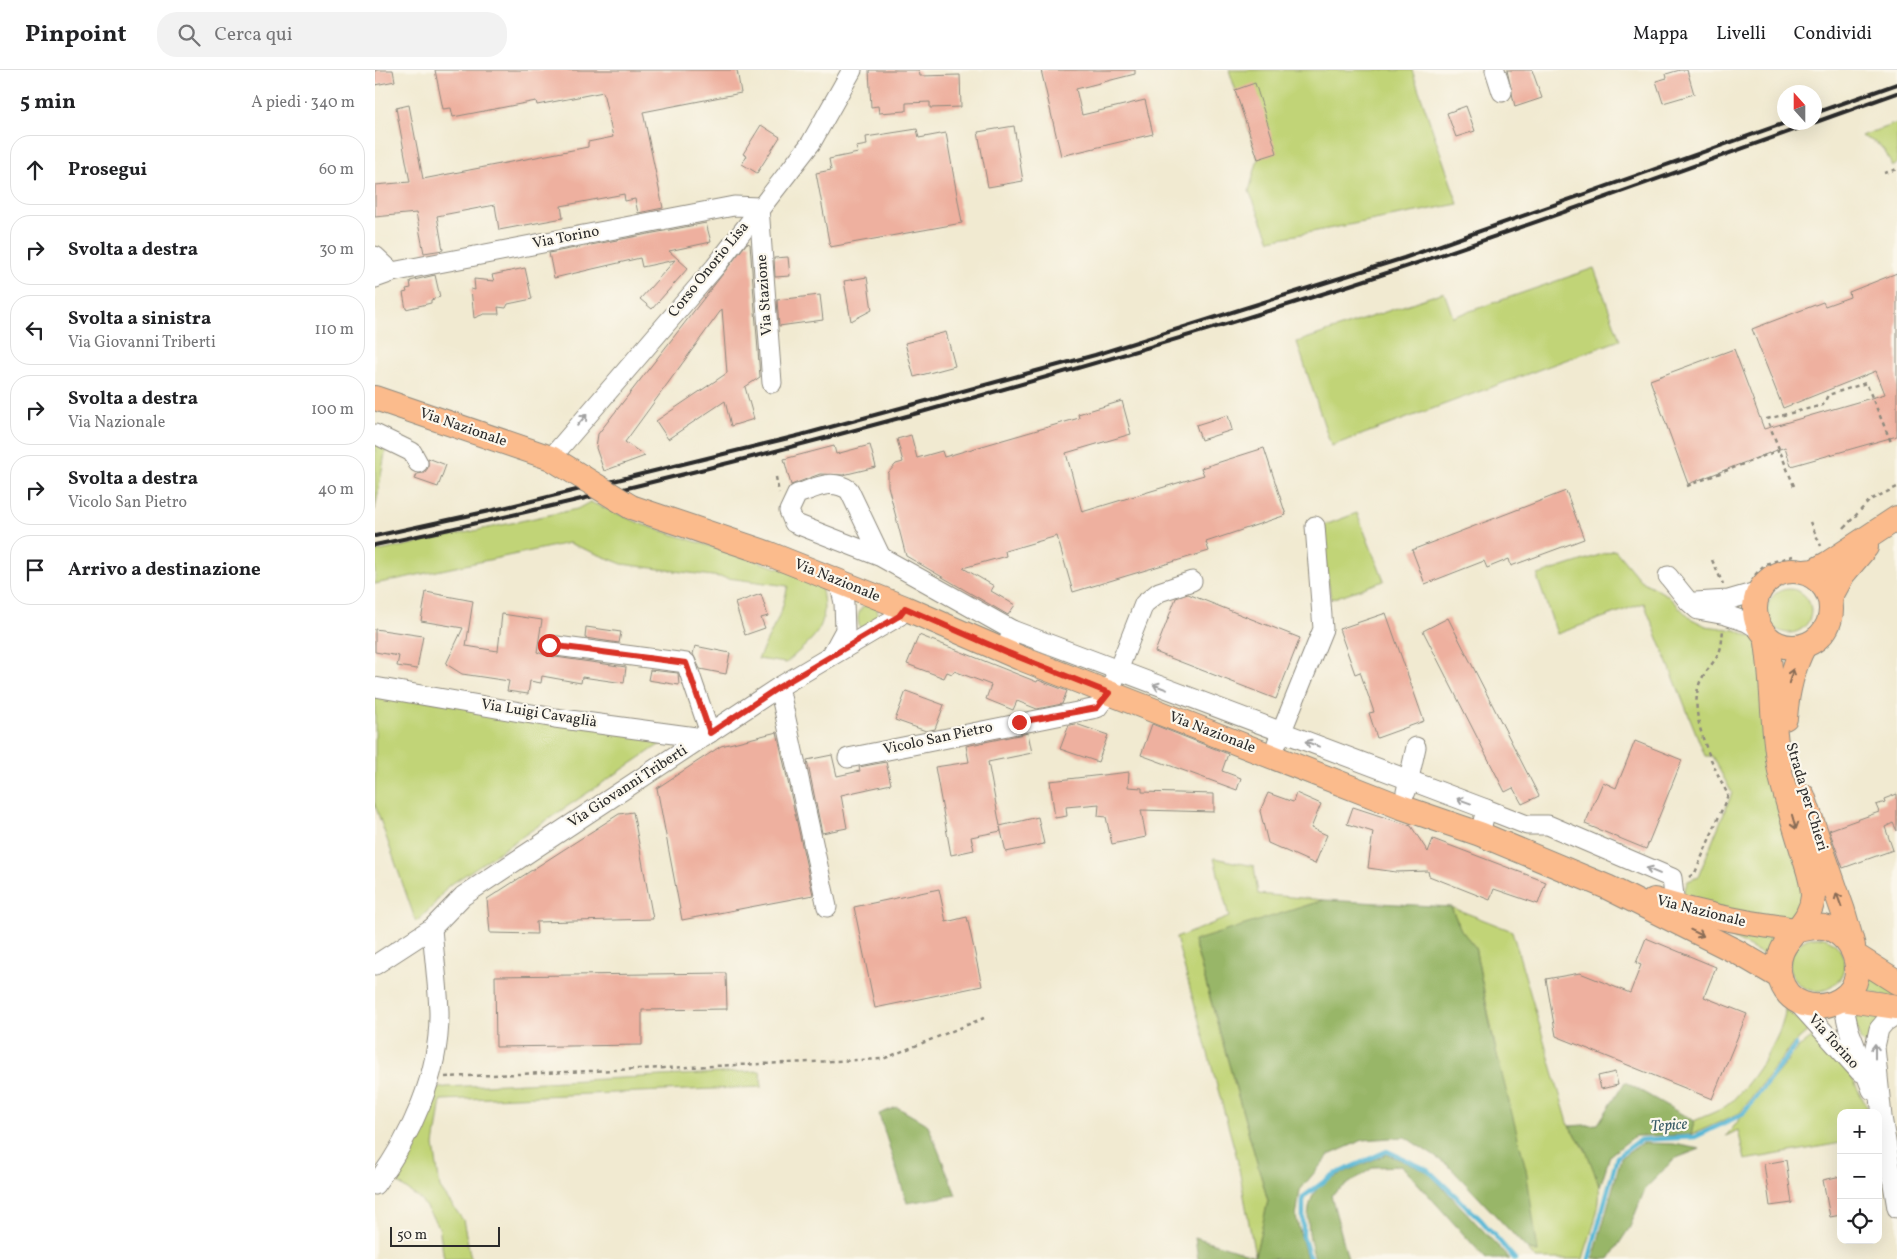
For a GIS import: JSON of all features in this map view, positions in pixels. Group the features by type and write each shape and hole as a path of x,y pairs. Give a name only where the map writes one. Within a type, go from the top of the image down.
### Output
{"main road":[{"name":"Via Nazionale","path":"375,398 551,458 631,507 767,553 905,608 1009,641 1109,693 1401,807 1480,834 1607,886 1780,977"},
{"path":"1799,564 1821,582 1830,598 1832,610 1830,622 1815,641 1804,646 1784,646 1764,634 1755,611 1755,585 1765,583 1799,564 1827,564 1893,521"},
{"path":"1830,598 1843,574 1893,521"},
{"name":"Strada per Chieri","path":"1764,634 1774,733 1781,776 1811,879 1813,897 1807,915 1798,930"},
{"name":"Strada per Chieri","path":"1804,646 1795,664 1787,692 1785,718 1789,746 1811,821 1843,911 1854,951"},
{"name":"Via Nazionale","path":"1607,886 1675,906 1745,923 1798,930 1814,926 1828,928 1841,935 1854,951 1897,982"},
{"path":"1798,930 1785,941 1779,957 1780,977 1786,991 1797,1002 1813,1007 1830,1004 1842,998 1852,987 1857,972 1854,951"},
{"path":"1842,998 1897,1006"}],"street":[{"name":"Corso Onorio Lisa","path":"551,458 715,267 759,207 811,143 852,70"},
{"path":"1495,70 1502,92"},
{"name":"Via Torino","path":"383,275 734,206 759,207"},
{"name":"Via Stazione","path":"759,207 771,383"},
{"path":"375,256 383,275"},
{"path":"375,434 412,452 418,463"},
{"path":"881,557 849,490 839,484 827,484 797,494 789,511 794,523 881,557 1009,641 1118,671 1527,825 1548,825 1672,878 1675,906"},
{"path":"1272,756 1323,629 1315,526"},
{"path":"1668,576 1689,602 1726,601 1755,585"},
{"path":"1109,693 1144,604 1159,592 1192,581"},
{"name":"Via Giovanni Triberti","path":"831,655 845,630 845,603 839,582"},
{"path":"1726,601 1747,622 1764,634"},
{"name":"Via Giovanni Triberti","path":"375,965 432,928 463,896 779,687 899,616 905,608"},
{"path":"1282,733 1281,704 1307,638"},
{"path":"549,645 686,663 707,736"},
{"name":"Via Luigi Cavaglià","path":"375,687 555,718 707,736"},
{"path":"779,687 827,907"},
{"name":"Vicolo San Pietro","path":"848,758 1097,708 1109,693"},
{"path":"1401,807 1410,781 1416,747"},
{"path":"1480,834 1486,809"},
{"path":"375,1185 415,1119 431,1074 439,1014 432,928"},
{"name":"Via Torino","path":"1842,998 1849,1030 1879,1109"},
{"name":"Via Torino","path":"1797,1002 1869,1083"},
{"name":"Via Torino","path":"1881,1109 1875,1057 1876,1037 1885,1022 1897,1014"},
{"name":"Via Torino","path":"1882,1117 1897,1208"}],"path":[{"path":"1884,173 1897,170"},
{"path":"1794,486 1767,419 1823,404 1828,395 1866,383 1891,442"},
{"path":"1687,486 1779,450"},
{"path":"776,477 779,495"},
{"path":"1841,532 1869,500 1897,487"},
{"path":"1810,522 1822,549"},
{"path":"1817,551 1828,546"},
{"path":"1672,878 1690,877 1695,873 1728,795 1709,755 1696,702 1701,682 1719,654 1726,601 1712,560"},
{"path":"1755,585 1765,564 1799,564"},
{"path":"431,1074 452,1078 883,1059 983,1018"}],"green space":[{"path":"1229,70 1412,70 1458,204 1270,240 1249,191 1258,159"},
{"path":"1897,123 1897,164 1892,167 1881,147 1861,136"},
{"path":"1594,268 1620,340 1331,446 1297,342 1444,292 1453,317"},
{"path":"375,437 387,442 375,510"},
{"path":"590,502 644,525 800,575 821,586 824,612 818,630 805,646 786,663 758,659 781,612 788,586 622,564 569,543 375,584 375,552 577,509"},
{"path":"1357,513 1384,581 1331,599 1325,560 1325,525"},
{"path":"1615,550 1640,580 1667,595 1690,618 1706,626 1736,630 1754,638 1760,653 1805,900 1796,914 1783,919 1698,904 1683,893 1688,881 1698,877 1732,793 1712,756 1705,756 1644,603 1557,634 1538,580 1538,575"},
{"path":"1793,589 1805,595 1810,602 1810,620 1805,627 1798,632 1785,633 1777,630 1770,623 1767,607 1770,599 1777,592"},
{"path":"867,603 877,607 878,614 874,624 860,628 859,614"},
{"path":"375,692 668,739 447,887 432,907 416,922 375,805"},
{"path":"1214,858 1254,866 1258,894 1324,900 1194,942 1268,1201 1255,1256 1237,1158 1176,938 1229,917"},
{"path":"1324,900 1451,907 1461,930 1475,947 1493,1039 1526,1169 1538,1252 1527,1249 1449,1166 1405,1137 1363,1140 1329,1155 1300,1190 1296,1217 1307,1259 1198,1259 1195,1237 1255,1256 1268,1201 1194,941"},
{"path":"1451,907 1512,931 1569,1126 1588,1155 1598,1179 1598,1204 1583,1259 1536,1259 1527,1249 1537,1252 1475,947 1461,930"},
{"path":"1701,921 1776,936 1768,957"},
{"path":"1817,937 1827,939 1836,945 1842,954 1844,964 1842,974 1836,983 1827,989 1817,991 1807,989 1798,983 1792,974 1790,964 1792,954 1798,945 1807,939"},
{"path":"1863,972 1897,991 1897,1000 1860,989"},
{"path":"1855,1007 1886,1013 1866,1046 1860,1039 1852,1015"},
{"path":"1785,1009 1810,1029 1793,1044 1740,1113 1691,1135 1694,1121 1726,1106 1754,1075 1779,1033"},
{"path":"1816,1035 1850,1074 1868,1109 1837,1109 1837,1144 1745,1160 1738,1130 1726,1136 1797,1049"},
{"path":"760,1071 762,1087 441,1100 434,1145 440,1188 463,1220 471,1259 444,1259 439,1227 421,1200 390,1177 434,1089"},
{"path":"1625,1082 1694,1121 1691,1135 1635,1136 1610,1155 1600,1187 1585,1148 1569,1126 1598,1124"},
{"path":"897,1107 928,1125 956,1195 907,1203 879,1114"},
{"path":"1642,1143 1673,1144 1700,1149 1674,1159 1645,1189 1630,1227 1609,1259 1593,1259 1621,1158"},
{"path":"1387,1154 1428,1172 1510,1259 1486,1259 1402,1166 1374,1167 1331,1195 1348,1259 1315,1259 1310,1240 1308,1220 1314,1193 1324,1182"}],"building":[{"path":"375,70 393,70 395,81 375,85"},
{"path":"435,70 737,70 741,93 643,112 663,208 638,213 635,199 625,201 624,194 561,206 563,218 499,230 495,205 437,216 443,250 424,253 416,213 375,217 375,185 410,182 396,108 409,105 423,179 588,147 588,142 613,137 603,92 537,105 536,101 453,117 451,108 443,109"},
{"path":"869,70 919,70 920,76 960,75 961,107 930,108 930,102 906,103 906,111 879,113 878,106 871,107"},
{"path":"1041,70 1135,70 1135,74 1076,89 1082,115 1145,100 1153,134 1061,156"},
{"path":"1507,70 1532,70 1542,98 1515,107"},
{"path":"1687,70 1694,94 1663,103 1656,81 1667,78 1666,74"},
{"path":"1255,83 1277,153 1258,159 1235,90"},
{"path":"1466,106 1475,131 1456,137 1447,113"},
{"path":"761,125 780,137 757,173 742,164 747,156 743,154"},
{"path":"1014,126 1023,181 988,187 978,132"},
{"path":"917,129 919,138 946,133 962,223 830,247 816,173 831,170 829,159 858,153 856,147 867,145 866,137"},
{"path":"706,223 711,242 669,251 688,268 652,309 640,299 675,260 642,267 640,258 554,278 549,253"},
{"path":"747,243 750,244 760,377 745,387 754,419 731,426 725,401 668,439 656,421 727,373 722,309 625,442 645,456 604,471 596,448 598,434"},
{"path":"788,257 790,276 775,277 774,258"},
{"path":"525,268 532,299 508,304 506,308 498,307 499,314 484,314 474,318 471,289 475,290 474,279 494,281 492,275"},
{"path":"1897,273 1897,436 1791,466 1785,447 1688,484 1650,380 1734,349 1764,429 1885,394 1876,371 1783,408 1752,329 1823,302 1825,306 1850,297 1849,292"},
{"path":"435,275 440,297 431,300 431,303 406,309 403,293 407,292 406,289 411,288 410,281"},
{"path":"867,277 872,310 851,321 844,281"},
{"path":"820,295 823,320 779,326 777,300"},
{"path":"946,332 955,366 914,377 905,343"},
{"path":"1122,401 1131,434 1066,453 1082,512 1204,475 1201,468 1264,448 1286,515 1206,542 1209,551 1073,592 1057,536 1005,551 1006,556 963,568 994,586 991,591 1015,605 1008,615 906,556 888,486 888,473 896,464 903,462 897,439 911,435 917,458 942,451 944,457 1079,418 1078,414"},
{"path":"1228,415 1232,430 1201,440 1196,425"},
{"path":"870,445 876,467 843,475 820,474 791,485 784,459 834,446 836,454"},
{"path":"428,458 446,465 438,487 415,479 417,474 424,473 428,468"},
{"path":"1566,491 1584,539 1511,566 1509,559 1487,568 1484,561 1425,584 1412,550"},
{"path":"426,592 473,601 466,646 498,651 502,614 542,620 537,652 548,656 626,667 624,683 582,677 581,683 542,676 541,683 530,681 528,694 507,691 509,681 462,674 446,664 463,628 421,621"},
{"path":"761,594 768,616 761,618 765,628 745,635 735,603"},
{"path":"1188,594 1300,638 1276,699 1155,652 1176,598"},
{"path":"1386,613 1424,721 1377,738 1369,713 1374,712 1360,672 1355,674 1339,629"},
{"path":"1448,618 1539,796 1522,804 1513,788 1505,792 1423,631"},
{"path":"586,627 621,632 619,643 585,638"},
{"path":"375,629 423,636 417,669 397,666 399,656 375,652"},
{"path":"919,635 1037,682 1038,680 1067,691 1062,704 1037,709 1017,701 1013,710 986,699 991,685 954,671 952,674 947,672 944,678 907,664"},
{"path":"695,646 730,653 726,674 700,669 693,654"},
{"path":"650,670 678,673 679,685 648,680"},
{"path":"906,691 944,705 935,729 926,731 895,720"},
{"path":"1076,724 1108,735 1098,762 1060,749 1069,725"},
{"path":"1152,724 1228,754 1222,771 1241,778 1237,790 1141,755"},
{"path":"777,732 813,895 682,920 657,788 721,746"},
{"path":"1028,733 1032,753 988,762 1000,826 1038,817 1044,844 1006,852 1001,831 971,837 974,850 951,855 935,767 969,762 966,746"},
{"path":"1635,741 1682,760 1646,849 1585,824 1603,782 1616,788"},
{"path":"832,755 837,776 860,771 859,767 886,762 891,784 841,795 847,828 822,833 807,760"},
{"path":"1129,772 1128,787 1142,788 1142,792 1214,794 1214,812 1141,810 1146,837 1112,844 1106,817 1098,816 1099,804 1066,807 1067,816 1055,818 1050,781"},
{"path":"1268,793 1293,802 1296,793 1321,804 1311,828 1327,835 1315,864 1268,843 1260,811"},
{"path":"1897,794 1897,831 1893,823 1885,827 1893,850 1843,868 1829,830 1879,812 1876,805 1885,802 1884,799"},
{"path":"1353,807 1411,826 1428,852 1433,839 1546,882 1538,904 1494,889 1490,900 1429,876 1428,871 1396,872 1368,868 1373,832 1347,824"},
{"path":"633,812 653,919 536,922 537,934 490,933 487,899 619,814"},
{"path":"939,889 946,922 967,917 982,986 875,1008 854,907"},
{"path":"1646,938 1716,967 1704,997 1747,1014 1712,1099 1556,1036 1546,979 1580,973 1630,993 1641,965 1636,963"},
{"path":"726,973 727,1009 642,1010 642,1045 496,1047 495,976"},
{"path":"1615,1072 1618,1085 1601,1089 1598,1076"},
{"path":"1786,1160 1792,1203 1770,1206 1764,1164"},
{"path":"1837,1177 1837,1216 1830,1217 1823,1180"}],"waterway":[{"name":"Tepice","path":"1589,1259 1617,1157 1640,1140 1695,1137 1743,1114 1796,1045"},
{"name":"Tepice","path":"1310,1259 1303,1236 1303,1197 1333,1175 1387,1151 1428,1170 1481,1220 1515,1259"}],"railway":[{"path":"1822,111 1897,84"},
{"path":"375,545 580,499 783,449 1164,343 1347,286 1469,245 1897,93"},
{"path":"375,536 503,508 801,435 1095,355 1404,258 1777,126"}],"route":[{"path":"549,645 686,663 710,733 779,687 899,616 905,608 1006,652 1109,693 1097,708 1019,722"}]}
